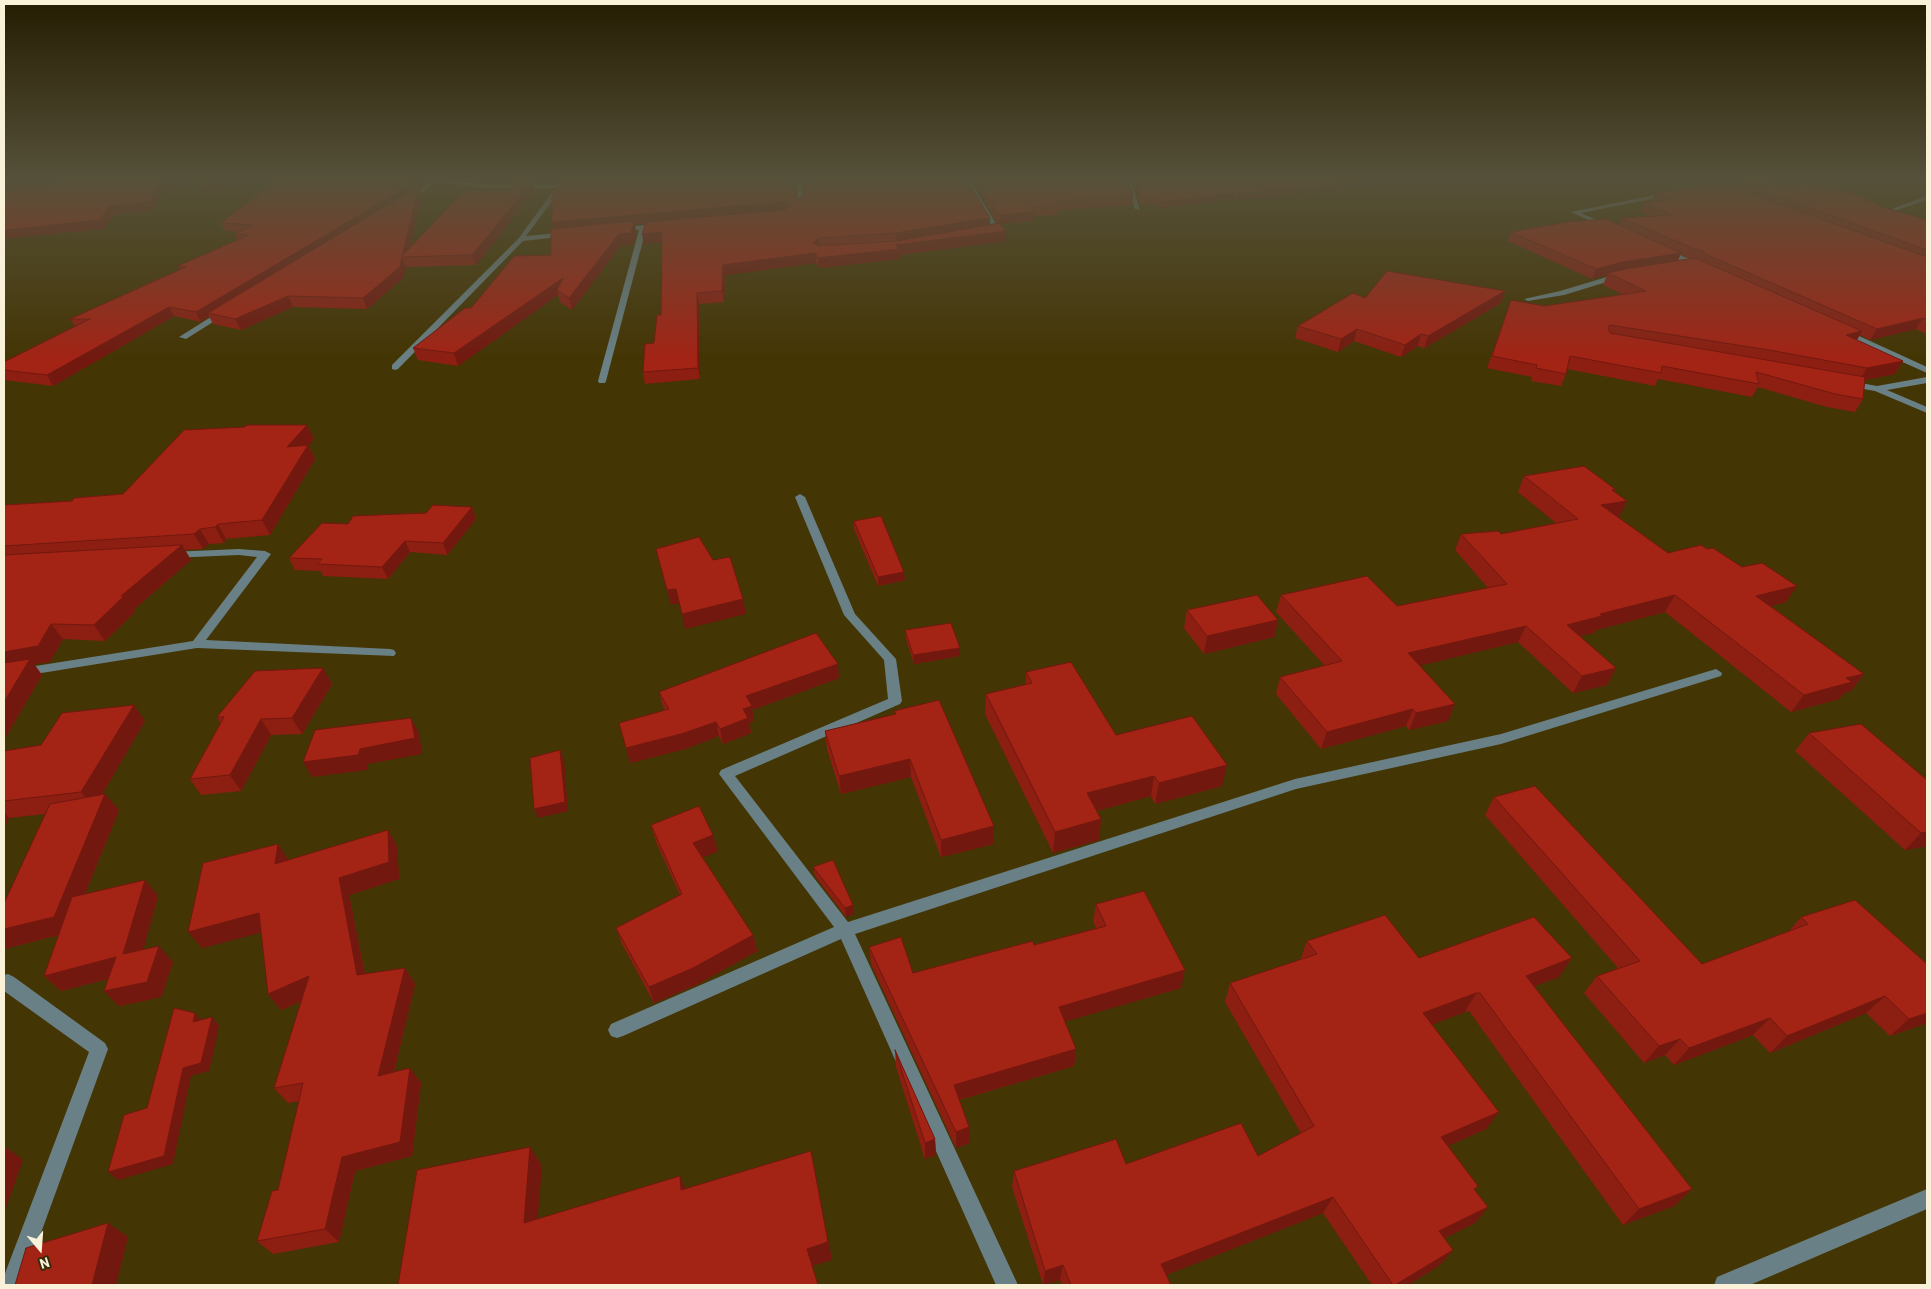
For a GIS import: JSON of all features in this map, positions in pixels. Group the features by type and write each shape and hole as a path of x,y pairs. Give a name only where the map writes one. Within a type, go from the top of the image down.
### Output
{"street":[{"path":"395,367 520,239"},
{"path":"602,381 640,239"},
{"path":"1651,245 1712,272"},
{"path":"1675,267 1694,264"},
{"path":"1528,299 1560,293 1628,274"},
{"path":"183,337 233,307"},
{"path":"1838,329 1927,370"},
{"path":"1877,389 1927,380"},
{"path":"1839,382 1877,389 1927,410"},
{"path":"800,497 850,615 890,659 895,701 726,774 845,930 1007,1285"},
{"path":"162,556 239,552 265,554 197,644"},
{"path":"4,675 197,644 390,653"},
{"path":"617,1030 845,930 1295,784 1501,738 1716,673"},
{"path":"4,983 8,982 100,1049 10,1285"},
{"path":"1725,1285 1927,1199"}],"building":[{"path":"239,239 319,239 196,312 169,307 47,375 4,370 4,362 90,319 70,319 186,267 178,266"},
{"path":"331,239 406,239 402,256 418,239 485,239 472,255 402,257 400,267 363,298 288,296 235,319 208,313"},
{"path":"551,239 615,239 569,298 557,290 563,278 454,353 413,348 465,308 471,308 514,256 551,255"},
{"path":"662,239 818,239 813,243 819,246 907,239 942,239 896,245 899,249 818,258 815,253 723,265 722,291 697,293 698,368 643,372 645,344 654,343 657,315 661,315"},
{"path":"1527,239 1650,239 1681,253 1623,262 1596,269"},
{"path":"1672,239 1877,239 1927,257 1927,320 1923,318 1877,329"},
{"path":"1897,239 1927,239 1927,250"},
{"path":"1695,258 1862,331 1846,335 1903,361 1867,368 1769,350 1610,325 1608,327 1610,333 1865,377 1863,399 1835,394 1756,372 1759,384 1662,366 1661,373 1570,356 1566,374 1536,368 1537,365 1492,356 1511,300 1544,306 1646,291 1608,273"},
{"path":"1387,271 1505,291 1428,336 1421,334 1405,345 1357,329 1341,339 1298,326 1353,293 1365,298"},
{"path":"247,425 307,425 287,447 308,445 262,520 218,524 215,527 200,529 194,534 4,546 4,505 72,501 74,498 123,494 184,430 245,427"},
{"path":"1584,466 1615,489 1612,490 1627,501 1601,505 1668,553 1701,545 1707,549 1713,548 1742,567 1762,563 1797,586 1756,596 1864,674 1846,678 1852,682 1804,695 1675,595 1600,614 1602,616 1567,625 1616,668 1582,676 1526,626 1408,653 1455,704 1416,713 1413,709 1327,732 1280,677 1342,661 1281,595 1367,576 1397,606 1507,584 1461,534 1498,531 1501,534 1578,519 1524,476"},
{"path":"433,505 472,507 443,543 405,541 382,567 317,564 322,559 289,558 322,523 348,524 353,516 426,513"},
{"path":"881,516 904,572 878,577 854,521"},
{"path":"699,537 713,560 730,557 743,599 682,614 676,589 667,590 656,549"},
{"path":"182,545 121,596 124,596 94,625 51,624 38,646 4,652 4,555"},
{"path":"1257,595 1278,620 1207,636 1187,610"},
{"path":"951,623 960,648 913,655 905,630"},
{"path":"816,633 838,664 746,696 752,706 743,709 748,718 720,729 716,722 681,734 626,748 619,723 669,709 659,692"},
{"path":"30,659 4,702 4,663"},
{"path":"1071,662 1116,735 1192,716 1227,765 1159,783 1154,776 1087,793 1101,819 1055,832 986,694 1032,683 1026,672"},
{"path":"323,668 292,718 261,719 230,775 190,779 224,717 217,717 255,671"},
{"path":"939,700 994,826 941,840 910,759 839,776 825,731 896,714 894,711"},
{"path":"134,705 81,792 4,801 4,751 41,745 62,713"},
{"path":"411,718 415,738 360,749 358,755 303,762 315,730"},
{"path":"1861,724 1927,780 1927,832 1921,833 1809,733"},
{"path":"560,750 565,802 534,809 530,758"},
{"path":"1535,786 1702,964 1808,924 1801,917 1855,900 1927,964 1927,1013 1909,1019 1885,996 1787,1036 1770,1018 1689,1048 1680,1039 1659,1046 1597,976 1640,961 1494,797"},
{"path":"105,794 54,917 4,929 4,901 50,804"},
{"path":"699,806 713,835 693,843 753,935 693,968 649,987 616,928 682,894 651,825"},
{"path":"388,830 389,862 339,878 357,975 405,968 378,1076 410,1068 400,1142 342,1157 325,1229 257,1241 272,1191 278,1190 303,1083 274,1088 309,976 268,994 259,913 188,932 203,863 278,844 275,864"},
{"path":"833,860 853,905 845,908 813,867"},
{"path":"145,880 123,954 159,946 147,982 104,991 116,957 44,976 72,897"},
{"path":"1144,891 1185,970 1059,1007 1076,1049 954,1085 969,1127 956,1132 869,947 901,937 913,973 1033,941 1034,945 1106,926 1096,904"},
{"path":"1385,915 1419,958 1534,917 1572,958 1526,976 1692,1189 1639,1209 1480,993 1476,993 1423,1013 1499,1112 1441,1137 1478,1186 1474,1189 1488,1207 1439,1231 1453,1250 1393,1285 1333,1197 1161,1264 1171,1285 1071,1285 1063,1265 1045,1271 1014,1171 1116,1139 1126,1164 1241,1123 1258,1156 1314,1126 1230,983 1317,954 1307,941"},
{"path":"174,1008 195,1013 193,1022 212,1017 201,1063 183,1068 164,1156 108,1172 124,1115 147,1108"},
{"path":"895,1050 935,1139 925,1143"},
{"path":"530,1147 524,1223 680,1176 681,1190 811,1151 828,1242 807,1249 818,1285 398,1285 417,1170"},
{"path":"108,1223 92,1285 15,1285 26,1248"}]}
